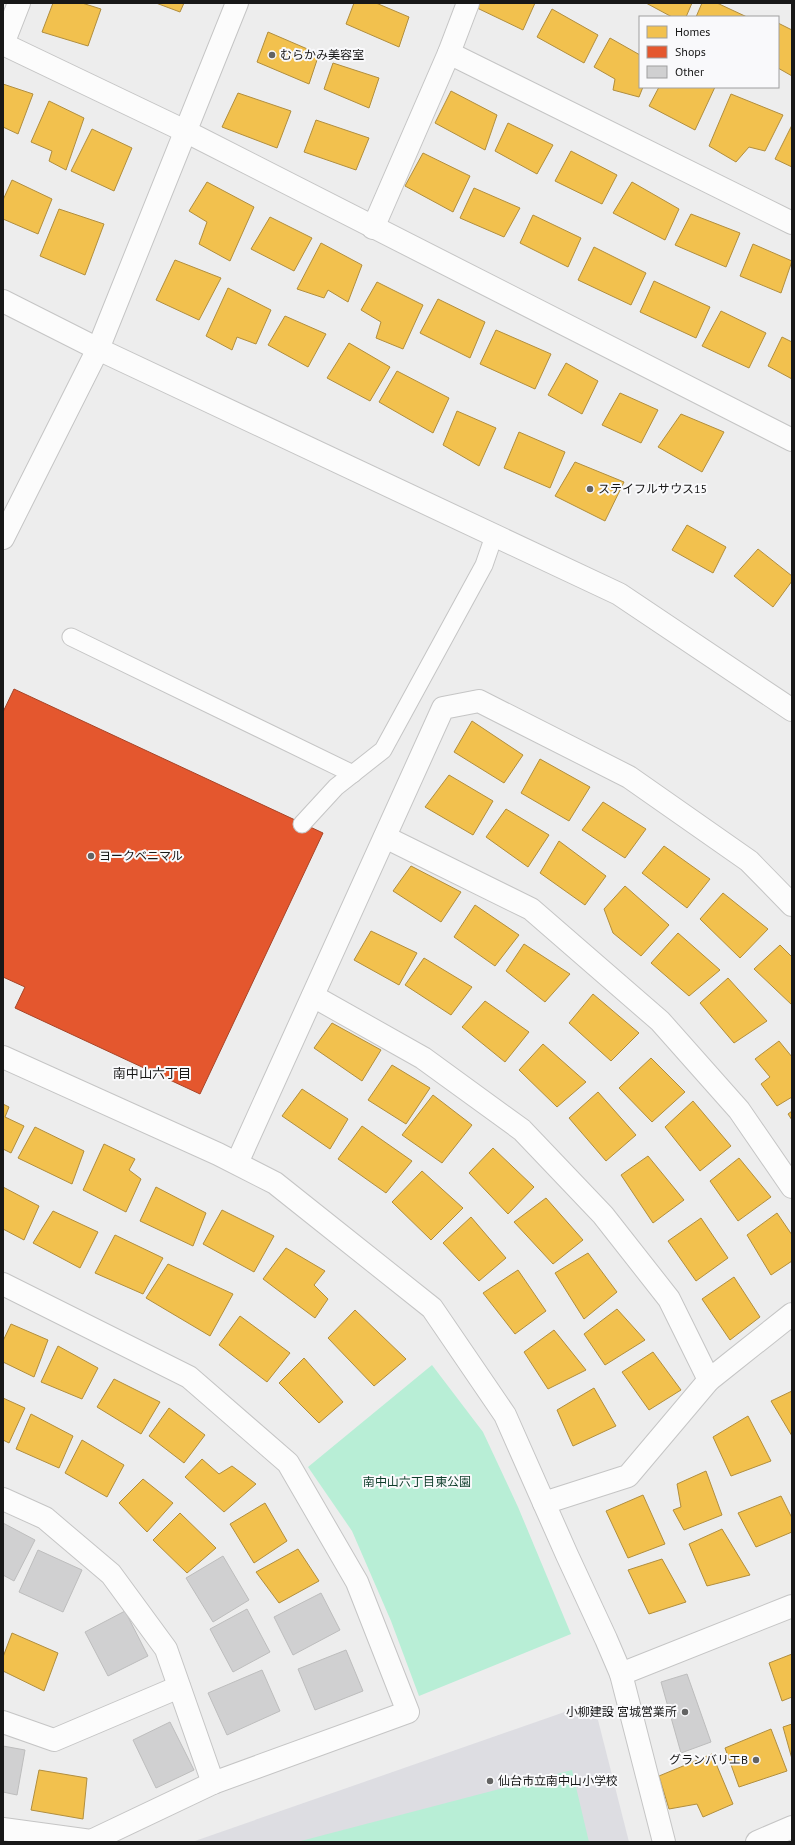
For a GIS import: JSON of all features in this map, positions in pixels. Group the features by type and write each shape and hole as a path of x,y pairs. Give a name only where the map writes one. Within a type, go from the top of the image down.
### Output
{"street":[{"path":"19,3 3,44 185,131 792,440"},
{"path":"3,538 98,349 237,3"},
{"path":"373,228 450,53 468,3"},
{"path":"450,53 792,223"},
{"path":"3,301 98,349 619,594 792,710"},
{"path":"237,1163 443,708 479,702 629,777 749,861 792,905"},
{"path":"385,837 531,909 660,1021 739,1110 792,1187"},
{"path":"313,996 423,1058 522,1130 603,1215 669,1299 709,1380"},
{"path":"3,1057 237,1163 275,1183 432,1308 506,1415 621,1674 664,1842"},
{"path":"3,1284 189,1377 288,1463 357,1582 408,1712 213,1783 91,1840 3,1829"},
{"path":"544,1502 628,1476 709,1380 792,1314"},
{"path":"3,1499 45,1518 111,1574 166,1649 213,1783"},
{"path":"621,1674 792,1606"},
{"path":"3,1722 54,1740 179,1686"},
{"path":"757,1842 792,1827"}],"lane":[{"path":"302,824 336,787 383,750 484,566 494,536"},
{"path":"71,637 353,774"}],"shaded area":[{"name":"仙台市立南中山小学校","path":"576,1708 598,1720 629,1842 192,1842"}],"green space":[{"name":"南中山六丁目東公園","path":"432,1365 483,1432 518,1507 571,1634 419,1696 391,1621 352,1531 308,1467"},
{"path":"572,1770 589,1842 297,1842"}],"building: Homes":[{"path":"53,3 82,3 101,9 88,46 42,32"},
{"path":"156,3 184,3 180,12"},
{"path":"354,3 376,3 409,17 399,47 346,24"},
{"path":"477,3 535,3 523,30 475,7"},
{"path":"646,3 692,3 686,16 670,16"},
{"path":"702,3 717,3 745,16 696,16"},
{"path":"552,9 598,35 584,63 537,37"},
{"path":"779,24 792,30 792,76 779,69"},
{"path":"268,32 319,54 309,84 257,62"},
{"path":"610,38 639,54 639,88 643,88 639,97 613,90 615,79 594,67"},
{"path":"333,63 379,78 369,108 324,89"},
{"path":"3,84 33,94 18,134 3,127"},
{"path":"658,88 715,88 695,130 649,106"},
{"path":"451,91 497,115 485,150 435,123"},
{"path":"238,93 291,111 277,148 222,127"},
{"path":"731,94 783,115 765,151 749,147 736,162 709,146"},
{"path":"49,101 84,118 66,170 49,161 52,151 31,142"},
{"path":"316,120 369,138 356,170 304,152"},
{"path":"508,123 553,145 537,174 495,151"},
{"path":"792,125 792,167 775,159"},
{"path":"92,129 132,148 114,191 71,171"},
{"path":"571,151 617,175 602,204 555,181"},
{"path":"423,153 470,176 453,212 405,186"},
{"path":"12,180 52,199 38,234 3,219 3,200"},
{"path":"207,182 254,207 230,261 199,244 207,222 189,211"},
{"path":"632,182 679,209 665,240 613,213"},
{"path":"474,188 520,208 504,237 460,218"},
{"path":"59,209 104,224 85,275 40,256"},
{"path":"691,214 740,233 726,267 675,245"},
{"path":"533,215 581,238 568,267 520,243"},
{"path":"270,217 312,238 294,271 251,249"},
{"path":"321,243 362,265 348,302 328,290 324,298 297,289"},
{"path":"753,244 792,261 781,293 740,276"},
{"path":"594,247 646,273 631,305 578,280"},
{"path":"175,260 221,278 199,320 156,300"},
{"path":"654,281 710,307 696,338 640,312"},
{"path":"377,282 423,305 403,349 376,338 381,322 361,310"},
{"path":"228,288 271,310 256,344 237,337 232,350 206,336"},
{"path":"438,299 485,322 470,358 420,333"},
{"path":"721,311 766,333 749,368 702,346"},
{"path":"285,316 326,334 308,367 268,345"},
{"path":"496,330 551,354 535,389 480,364"},
{"path":"782,337 792,342 792,379 768,366"},
{"path":"349,343 390,367 370,401 327,378"},
{"path":"566,363 598,381 582,414 548,395"},
{"path":"397,371 449,398 433,433 379,402"},
{"path":"620,393 658,410 641,443 602,425"},
{"path":"457,411 496,428 479,466 443,445"},
{"path":"681,414 724,432 702,472 658,447"},
{"path":"519,432 565,452 550,488 504,468"},
{"name":"ステイフルサウス15","path":"575,462 624,482 605,521 555,496"},
{"path":"687,525 726,547 713,573 672,550"},
{"path":"758,549 792,576 792,581 773,607 734,576"},
{"path":"472,721 523,755 504,783 454,752"},
{"path":"540,759 590,787 569,821 521,793"},
{"path":"449,775 493,801 473,835 425,807"},
{"path":"603,802 646,829 625,858 582,830"},
{"path":"506,809 549,835 528,867 486,837"},
{"path":"559,841 606,876 585,905 540,873"},
{"path":"664,846 710,879 687,908 642,873"},
{"path":"411,866 461,892 441,922 393,891"},
{"path":"625,886 669,925 641,956 613,933 604,909"},
{"path":"723,893 768,929 740,958 700,919"},
{"path":"475,905 519,935 495,966 454,937"},
{"path":"371,931 417,953 399,985 354,960"},
{"path":"678,933 720,970 689,996 651,963"},
{"path":"524,944 570,974 545,1002 506,971"},
{"path":"780,945 792,957 792,1005 754,969"},
{"path":"424,958 472,987 451,1015 405,985"},
{"path":"728,978 767,1021 734,1043 700,1003"},
{"path":"593,994 639,1033 611,1061 569,1023"},
{"path":"485,1001 529,1032 505,1062 462,1027"},
{"path":"332,1023 381,1050 362,1081 314,1048"},
{"path":"779,1041 792,1057 792,1097 777,1106 761,1084 770,1077 755,1059"},
{"path":"543,1044 586,1082 557,1107 519,1070"},
{"path":"651,1058 685,1092 652,1122 619,1088"},
{"path":"392,1065 430,1088 406,1124 368,1100"},
{"path":"302,1089 348,1119 330,1149 282,1116"},
{"path":"598,1092 636,1135 606,1161 569,1118"},
{"path":"433,1095 472,1125 442,1163 402,1135"},
{"path":"693,1101 731,1146 700,1171 665,1127"},
{"path":"3,1104 9,1107 5,1117 24,1126 11,1153 3,1149"},
{"path":"792,1111 792,1120 788,1114"},
{"path":"362,1126 412,1161 386,1193 338,1159"},
{"path":"35,1127 84,1151 72,1184 18,1158"},
{"path":"104,1144 135,1159 129,1170 141,1179 126,1212 83,1190"},
{"path":"493,1148 534,1187 508,1214 469,1173"},
{"path":"648,1156 684,1200 653,1223 621,1175"},
{"path":"739,1158 771,1197 738,1221 710,1181"},
{"path":"422,1171 463,1208 431,1240 392,1202"},
{"path":"3,1187 39,1206 24,1240 3,1229"},
{"path":"156,1187 206,1213 193,1246 140,1221"},
{"path":"546,1198 583,1240 553,1264 514,1222"},
{"path":"222,1210 274,1236 254,1272 203,1244"},
{"path":"53,1211 98,1232 80,1268 33,1243"},
{"path":"777,1213 792,1235 792,1261 771,1275 747,1235"},
{"path":"471,1217 506,1258 479,1281 443,1243"},
{"path":"701,1218 728,1258 696,1281 668,1241"},
{"path":"115,1235 163,1258 143,1294 95,1273"},
{"path":"286,1248 325,1271 314,1285 328,1299 315,1318 263,1279"},
{"path":"588,1253 617,1292 584,1319 555,1273"},
{"path":"168,1264 233,1294 210,1336 146,1298"},
{"path":"518,1270 546,1311 515,1334 483,1293"},
{"path":"734,1277 760,1317 730,1340 702,1299"},
{"path":"617,1309 645,1340 605,1365 584,1334"},
{"path":"355,1310 406,1359 374,1386 328,1338"},
{"path":"240,1316 290,1353 267,1382 219,1345"},
{"path":"11,1324 48,1340 34,1377 3,1362 3,1341"},
{"path":"554,1330 586,1370 548,1389 524,1352"},
{"path":"58,1346 98,1368 82,1399 41,1382"},
{"path":"653,1352 681,1390 649,1410 622,1372"},
{"path":"304,1358 343,1402 319,1423 279,1383"},
{"path":"114,1379 160,1402 141,1434 97,1407"},
{"path":"594,1388 616,1426 573,1446 557,1410"},
{"path":"792,1391 792,1436 771,1401"},
{"path":"3,1398 25,1408 9,1443 3,1440"},
{"path":"169,1408 205,1435 184,1463 149,1436"},
{"path":"31,1414 73,1436 59,1468 16,1449"},
{"path":"748,1416 771,1461 731,1476 713,1437"},
{"path":"82,1440 124,1465 107,1497 65,1473"},
{"path":"202,1459 219,1474 232,1466 256,1484 224,1512 185,1477"},
{"path":"706,1471 722,1515 684,1530 673,1510 681,1507 677,1484"},
{"path":"143,1479 173,1503 147,1532 119,1503"},
{"path":"643,1495 665,1544 628,1558 606,1511"},
{"path":"781,1496 792,1518 792,1532 756,1547 738,1513"},
{"path":"265,1503 287,1541 254,1563 230,1524"},
{"path":"180,1513 216,1548 187,1573 153,1540"},
{"path":"722,1529 750,1575 707,1586 689,1544"},
{"path":"298,1549 319,1581 279,1603 256,1572"},
{"path":"662,1559 686,1602 649,1614 628,1570"},
{"path":"12,1633 58,1653 44,1691 3,1671 3,1657"},
{"path":"792,1654 792,1697 782,1701 769,1663"},
{"path":"792,1724 792,1759 783,1727"},
{"name":"グランバリエB","path":"771,1729 787,1771 739,1787 725,1748"},
{"path":"712,1754 733,1804 703,1817 697,1804 669,1809 659,1776"},
{"path":"39,1770 87,1778 83,1819 31,1810"}],"building: Shops":[{"path":"14,689 323,833 200,1094 15,1008 25,987 3,977 3,712"}],"building: Other":[{"path":"3,1523 35,1540 14,1581 3,1575"},
{"path":"38,1550 82,1570 63,1612 19,1592"},
{"path":"223,1556 249,1600 213,1622 186,1578"},
{"path":"321,1593 340,1630 293,1655 274,1617"},
{"path":"247,1609 270,1652 233,1672 210,1629"},
{"path":"125,1611 148,1656 108,1676 85,1632"},
{"path":"346,1650 363,1691 315,1710 298,1669"},
{"path":"262,1670 280,1711 227,1735 208,1693"},
{"name":"小柳建設 宮城営業所","path":"687,1674 711,1742 681,1753 661,1682"},
{"path":"170,1722 194,1770 156,1788 133,1740"},
{"path":"3,1746 25,1750 17,1795 3,1792"}],"place":[{"name":"むらかみ美容室","path":"272,55"},
{"name":"ステイフルサウス15","path":"590,489"},
{"name":"ヨークベニマル","path":"91,856"},
{"name":"小柳建設 宮城営業所","path":"685,1712"},
{"name":"グランバリエB","path":"756,1760"},
{"name":"仙台市立南中山小学校","path":"490,1781"}],"district":[{"name":"南中山六丁目","path":"152,1073"}]}
